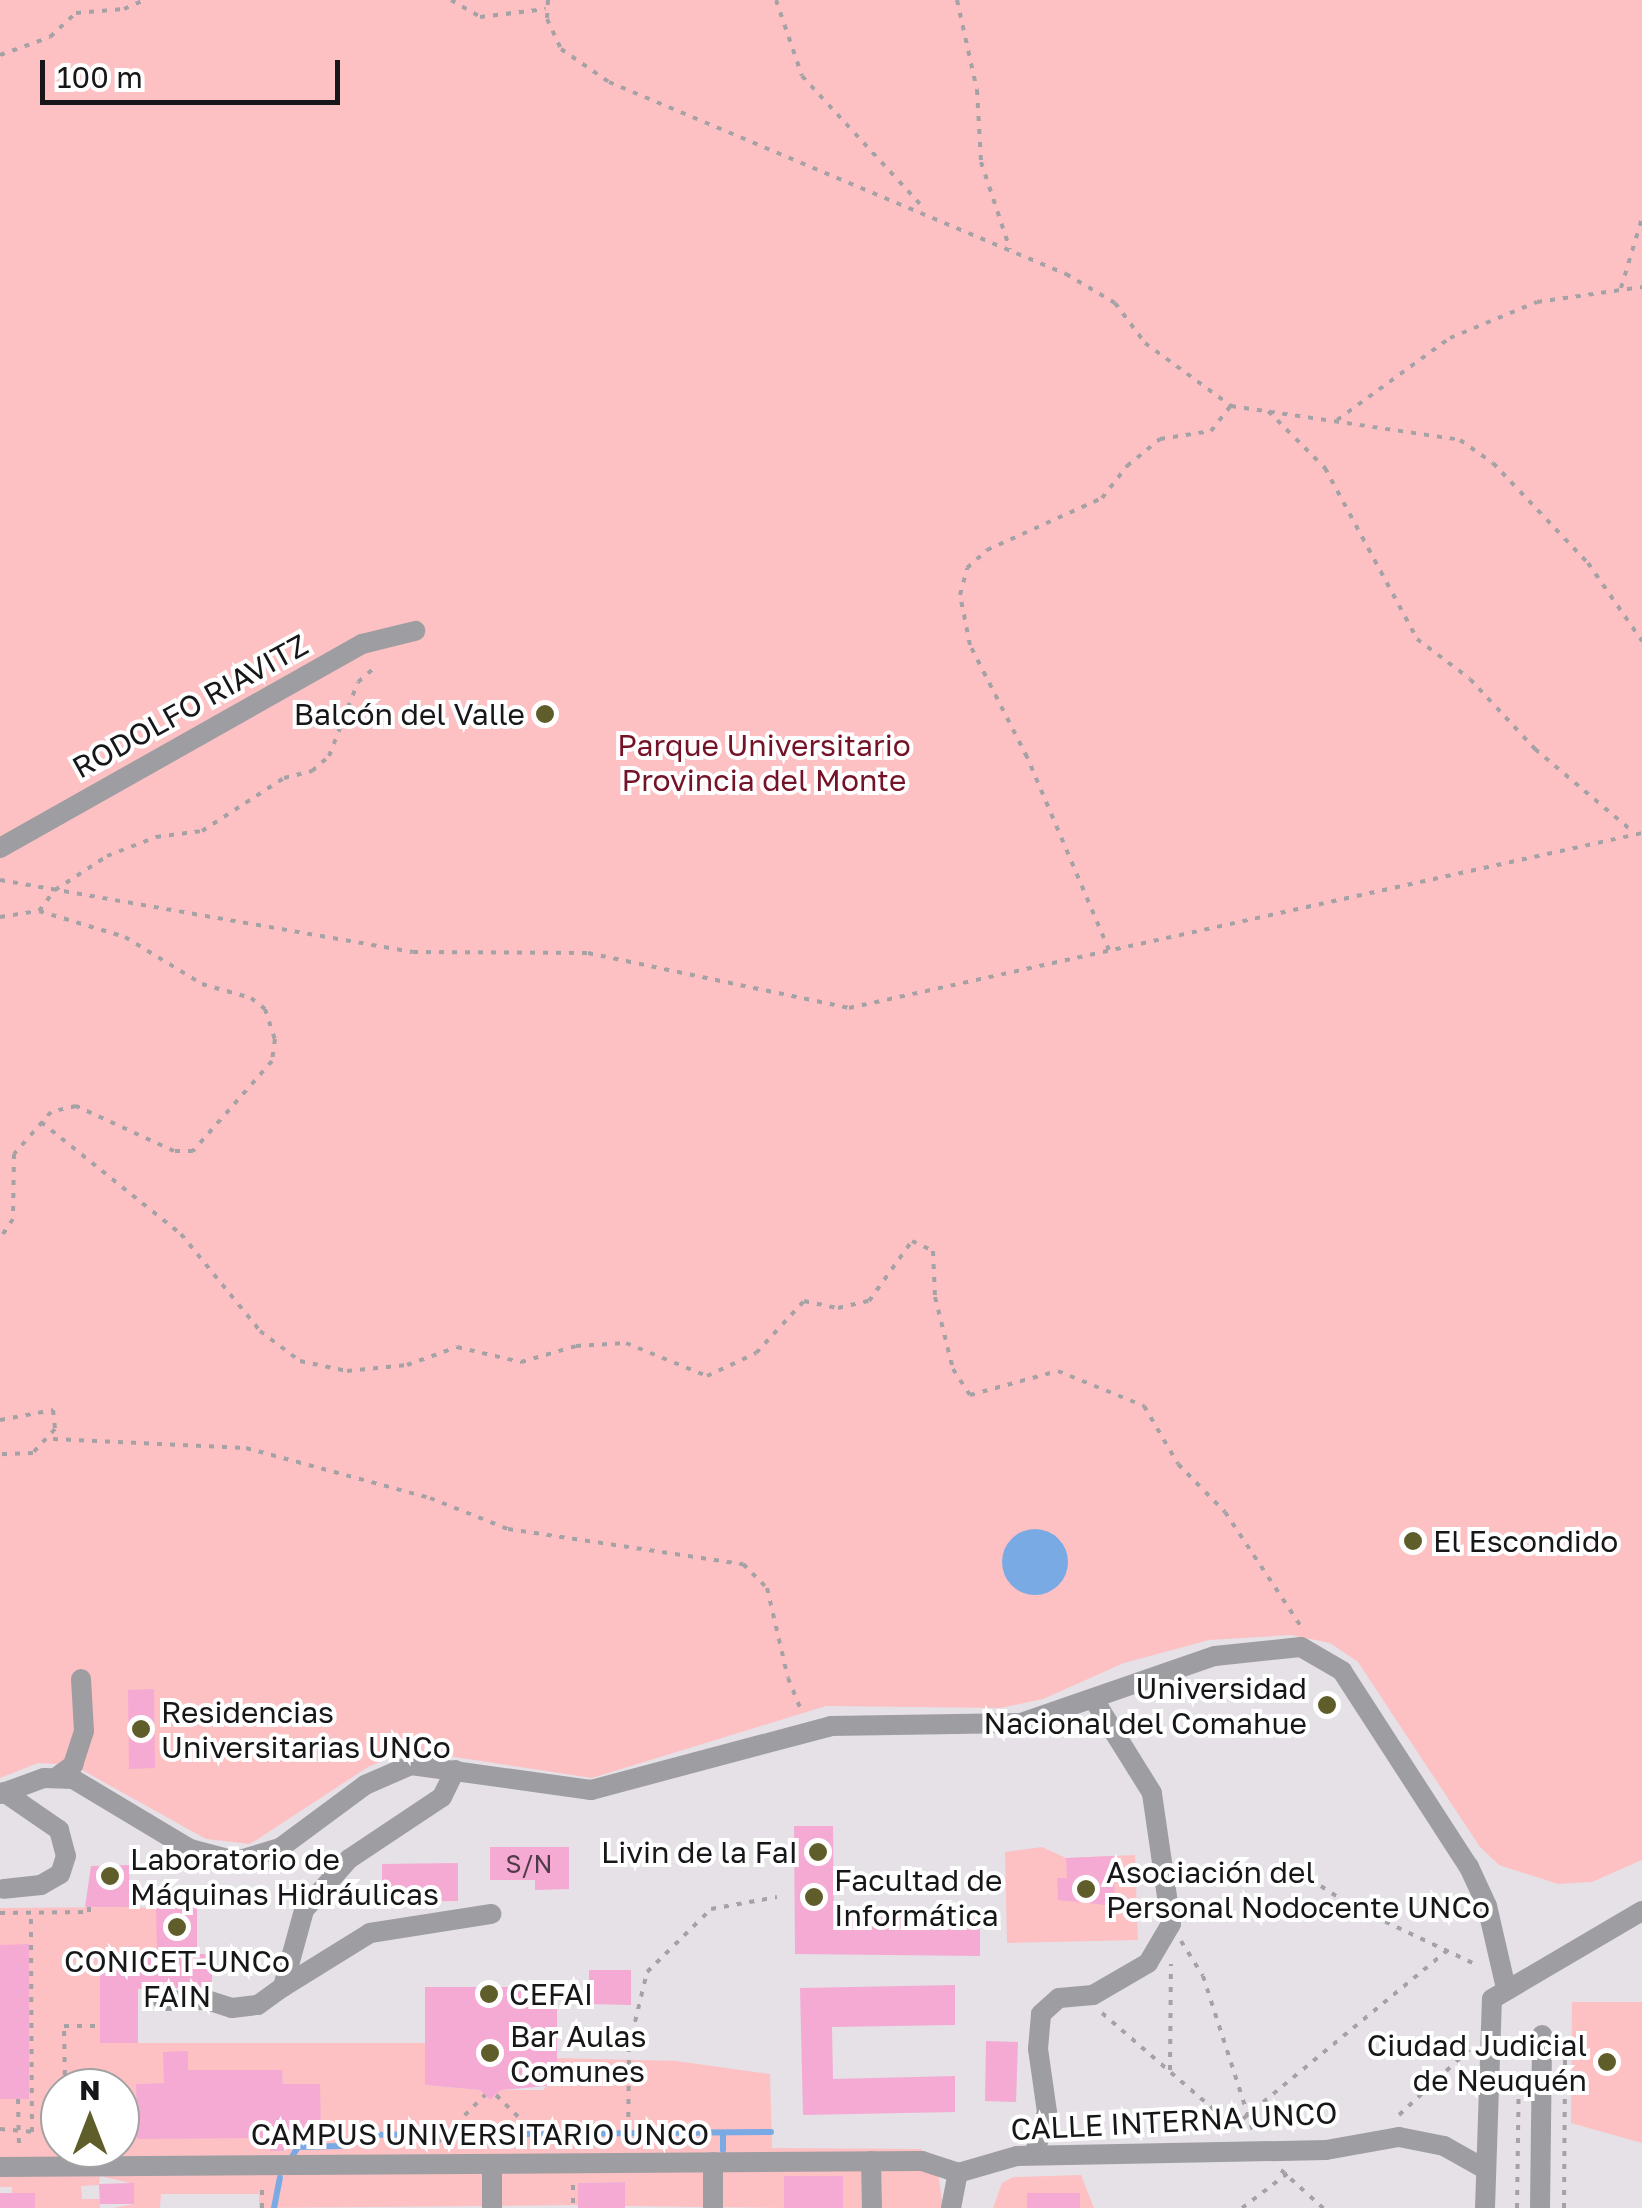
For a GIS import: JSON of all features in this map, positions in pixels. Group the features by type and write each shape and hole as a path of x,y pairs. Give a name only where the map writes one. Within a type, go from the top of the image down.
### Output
{"street":[{"name":"RODOLFO RIAVITZ","path":"0,848 362,644 416,632"},
{"path":"58,1776 86,1784 204,1856 236,1861 280,1848 396,1769 426,1764 555,1790 591,1790 810,1730 1021,1722 1249,1648 1317,1652 1350,1683 1476,1881 1506,1988"},
{"path":"2,1793 58,1776 73,1765 84,1731 81,1679"},
{"path":"1034,2156 1046,2112 1040,2014 1059,1998 1077,1998 1106,1990 1148,1962 1170,1924 1152,1794 1094,1700"},
{"path":"283,1987 304,1910 350,1859 442,1797 455,1770"},
{"path":"2,1793 58,1830 66,1856 60,1874 41,1885 4,1889"},
{"path":"1485,2208 1487,2018 1492,1999 1642,1911"},
{"path":"163,2001 207,2000 232,2008 258,2005 370,1933 492,1914"},
{"path":"1540,2208 1542,2035"},
{"name":"CALLE INTERNA UNCO","path":"958,2173 994,2160 1034,2156 1314,2150 1370,2139 1430,2142 1486,2169"},
{"path":"871,2161 872,2208"},
{"name":"CAMPUS UNIVERSITARIO UNCO","path":"0,2167 929,2161 958,2173"},
{"path":"713,2162 713,2208"},
{"path":"492,2164 492,2208"},
{"path":"951,2208 958,2173"}],"path":[{"path":"0,55 50,37 76,13 124,9 144,0"},
{"path":"451,0 480,17 548,9"},
{"path":"548,0 562,50 609,82 927,212 1115,303 1158,355 1231,406 1460,440 1493,463 1588,563 1642,642"},
{"path":"776,0 802,76 927,212"},
{"path":"958,0 976,90 981,162 1010,249"},
{"path":"1621,288 1642,218"},
{"path":"1337,420 1450,338 1536,302 1642,287"},
{"path":"1109,950 1027,757 970,645 960,595 967,568 987,550 1102,498 1127,466 1160,438 1211,430 1226,420 1231,406"},
{"path":"1268,411 1325,468 1417,640 1470,679 1535,749 1632,831"},
{"path":"39,910 56,890 108,856 156,837 202,831 284,778 312,771 329,756 358,682 374,667"},
{"path":"0,880 413,952 588,953 850,1008 1632,831 1642,832"},
{"path":"0,917 39,910 126,937 202,984 251,998 265,1010 275,1039 272,1061 192,1150 174,1151 76,1106 40,1122 14,1154 14,1220 0,1238"},
{"path":"40,1122 181,1234 260,1331 300,1361 346,1371 408,1365 457,1347 521,1362 576,1346 626,1344 707,1376 756,1353 804,1301 838,1308 869,1301 912,1241 933,1251 935,1297 953,1369 970,1394 1058,1371 1144,1406 1178,1464 1235,1527 1317,1652"},
{"path":"0,1420 53,1410 52,1439"},
{"path":"0,1454 33,1453 52,1439 246,1448 430,1498 508,1529 742,1564 768,1588 788,1678 810,1730"},
{"path":"1310,1879 1486,1969"},
{"path":"628,2141 628,2047 647,1972 711,1909 777,1897"},
{"path":"0,1913 89,1908"},
{"path":"0,2129 32,2132 31,1912"},
{"path":"1170,1924 1170,2070"},
{"path":"1170,1924 1203,1976 1246,2118 1263,2149 1322,2208"},
{"path":"1234,2127 1448,1950"},
{"path":"1077,1998 1263,2149"},
{"path":"1370,2139 1449,2072 1487,2018"},
{"path":"65,2068 64,2026 100,2026"},
{"path":"1564,2208 1565,2057"},
{"path":"1517,2208 1518,2065"},
{"path":"416,2164 485,2095"},
{"path":"496,2095 567,2164"},
{"path":"18,2098 19,2132"},
{"path":"1242,2208 1314,2150"}],"green space":[{"name":"Parque Universitario Provincia del Monte","path":"0,0 1642,0 1642,1860 1592,1882 1558,1884 1499,1865 1480,1847 1358,1662 1330,1643 1291,1635 1209,1640 1124,1663 1043,1699 1000,1708 826,1706 592,1778 409,1750 368,1767 250,1844 206,1839 73,1765 38,1763 0,1778"},
{"path":"1042,1847 1066,1858 1135,1855 1138,1940 1007,1943 1005,1852"},
{"path":"130,1907 157,1908 157,1954 100,1960 101,2043 425,2043 425,2085 480,2090 490,2100 501,2090 544,2090 557,2058 676,2061 770,2074 772,2148 921,2149 939,2179 943,2208 843,2208 842,2176 784,2176 784,2208 625,2206 624,2182 578,2183 578,2205 259,2208 259,2194 161,2194 160,2208 113,2208 134,2204 134,2184 100,2176 99,2185 81,2186 82,2199 100,2199 100,2208 35,2208 35,2193 12,2199 12,2187 0,2187 0,1908","holes":["164,2052 188,2052 188,2070 282,2070 283,2084 321,2138 286,2138 286,2151 270,2151 270,2127 140,2139 140,2168 40,2168 40,2068 140,2068 140,2084 175,2083 174,2073 164,2072"]},
{"name":"Ciudad Judicial de Neuquén","path":"1572,2002 1642,2002 1642,2143 1571,2123"},
{"path":"1081,2175 1094,2208 993,2208 1002,2183 1013,2177"}],"water":[{"path":"1035,1529 1058,1539 1068,1562 1058,1585 1035,1595 1012,1585 1002,1562 1012,1539"}],"building":[{"name":"Residencias Universitarias UNCo","path":"154,1689 155,1768 129,1769 128,1690"},
{"name":"Facultad de Informática","path":"794,1826 833,1826 834,1915 980,1916 980,1956 795,1954"},
{"path":"490,1847 569,1847 569,1889 535,1890 535,1880 490,1880"},
{"name":"Asociación del Personal Nodocente UNCo","path":"1113,1856 1115,1906 1058,1900 1057,1878 1067,1878 1066,1858"},
{"path":"458,1863 458,1901 382,1902 382,1864"},
{"name":"Laboratorio de Máquinas Hidráulicas","path":"129,1865 130,1907 85,1907 91,1866"},
{"path":"197,1907 197,1954 212,1954 212,1987 138,1989 138,2043 100,2043 100,1960 157,1954 156,1908"},
{"path":"29,1944 29,2099 0,2099 0,1945"},
{"path":"589,1970 631,1970 631,2005 589,2004"},
{"path":"955,1985 955,2025 832,2027 833,2079 955,2076 955,2112 803,2115 800,1988"},
{"path":"425,1987 557,1987 557,2085 501,2090 490,2100 480,2090 425,2085"},
{"path":"986,2041 1018,2042 1016,2102 985,2101"},
{"path":"188,2051 188,2070 282,2070 283,2084 320,2084 321,2138 286,2138 284,2151 270,2151 270,2138 140,2139 140,2084 164,2083 163,2052"},
{"path":"784,2176 843,2176 843,2208 784,2208"},
{"path":"625,2182 625,2208 578,2208 578,2183"},
{"path":"134,2183 134,2204 100,2204 99,2184"},
{"path":"0,2193 35,2193 35,2208 0,2208"},
{"path":"1027,2193 1080,2193 1080,2208 1027,2208"}],"waterway":[{"path":"544,2134 771,2132"},
{"path":"723,2133 723,2150"},
{"path":"293,2155 298,2147 340,2146 364,2135 439,2134"},
{"path":"454,2134 529,2134"},
{"path":"274,2208 280,2178"}],"place":[{"name":"Balcón del Valle","path":"545,714"},
{"name":"El Escondido","path":"1413,1541"},
{"name":"Universidad Nacional del Comahue","path":"1327,1705"},
{"name":"Residencias Universitarias UNCo","path":"141,1729"},
{"name":"Livin de la FaI","path":"818,1852"},
{"name":"Laboratorio de Máquinas Hidráulicas","path":"110,1876"},
{"name":"Asociación del Personal Nodocente UNCo","path":"1086,1889"},
{"name":"Facultad de Informática","path":"814,1897"},
{"name":"CONICET-UNCo FAIN","path":"177,1927"},
{"name":"CEFAI","path":"489,1994"},
{"name":"Bar Aulas Comunes","path":"490,2053"},
{"name":"Ciudad Judicial de Neuquén","path":"1607,2062"}]}
